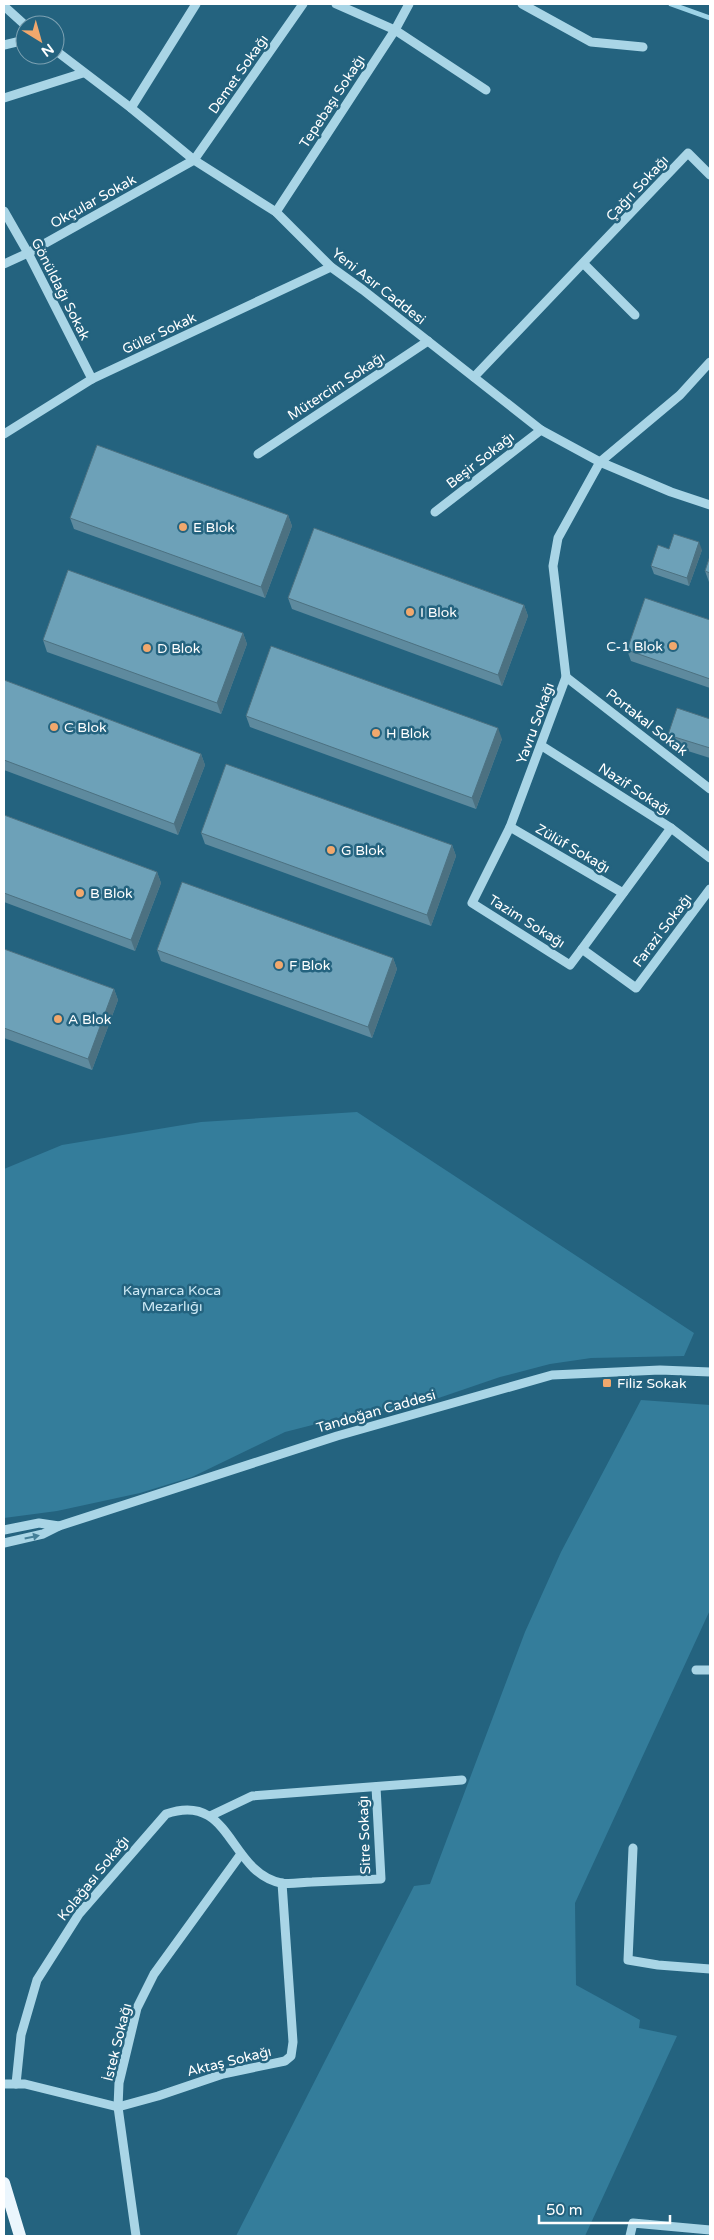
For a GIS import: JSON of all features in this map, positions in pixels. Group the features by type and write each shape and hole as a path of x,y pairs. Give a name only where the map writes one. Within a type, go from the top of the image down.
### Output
{"main road":[{"path":"4,2183 20,2236"}],"street":[{"path":"131,108 196,4"},
{"name":"Demet Sokağı","path":"194,160 303,4"},
{"path":"336,4 395,30 486,90"},
{"name":"Tepebaşı Sokağı","path":"276,212 395,30 409,4"},
{"path":"522,4 591,42 643,47"},
{"path":"4,6 15,16"},
{"name":"Yeni Asır Caddesi","path":"65,58 131,108 194,160 276,212 331,267 541,430 600,462 671,492 710,505"},
{"path":"4,98 83,73"},
{"name":"Çağrı Sokağı","path":"474,377 688,154 710,175"},
{"name":"Okçular Sokak","path":"4,264 28,253 194,160"},
{"name":"Gönüldağı Sokak","path":"4,211 28,253 92,379"},
{"path":"584,264 635,315"},
{"name":"Güler Sokak","path":"4,434 92,379 331,267"},
{"name":"Mütercim Sokağı","path":"258,454 428,342"},
{"path":"600,462 680,394 710,362"},
{"name":"Beşir Sokağı","path":"435,512 541,430"},
{"name":"Yavru Sokağı","path":"472,903 510,827 566,678 553,566 558,538 600,462"},
{"name":"Portakal Sokak","path":"566,678 710,789"},
{"name":"Nazif Sokağı","path":"542,746 671,828 710,858"},
{"name":"Zülüf Sokağı","path":"510,827 623,893"},
{"path":"582,949 671,828"},
{"name":"Farazi Sokağı","path":"636,988 710,889"},
{"name":"Tazim Sokağı","path":"472,903 570,965 582,949 636,988"},
{"name":"Tandoğan Caddesi","path":"4,1543 44,1534 59,1526 337,1436 552,1375 660,1370 710,1372"},
{"name":"Tandoğan Caddesi","path":"4,1530 40,1523 59,1526"},
{"path":"696,1670 710,1670"},
{"name":"Sitre Sokağı","path":"240,1854 264,1875 282,1883 381,1879 376,1787 462,1780"},
{"path":"240,1854 223,1830 210,1816 252,1796 376,1787"},
{"name":"Kolağası Sokağı","path":"16,2084 21,2035 37,1980 79,1914 166,1814 180,1809 194,1808 210,1816"},
{"path":"633,1848 628,1960 658,1965 710,1969"},
{"name":"İstek Sokağı","path":"136,2236 118,2107 119,2083 137,2008 154,1974 240,1854"},
{"name":"Aktaş Sokağı","path":"4,2084 25,2084 118,2107 223,2074 285,2061 291,2056 293,2032 282,1883"},
{"path":"630,2236 633,2224 710,2230"}],"green space":[{"name":"Kaynarca Koca Mezarlığı","path":"357,1112 694,1333 684,1356 591,1358 550,1364 500,1377 424,1403 332,1420 285,1432 192,1477 140,1493 57,1511 4,1518 4,1169 62,1145 201,1122"},
{"path":"641,1400 710,1405 710,1610 575,1903 576,1985 640,2020 639,2028 677,2036 585,2236 236,2236 414,1886 430,1884 525,1632 561,1552"}],"building":[{"name":"E Blok","path":"97,445 288,515 261,587 70,518"},
{"name":"I Blok","path":"314,528 524,605 498,675 288,598"},
{"path":"674,534 699,542 687,578 651,566 658,545 669,549"},
{"path":"710,556 710,573 705,571"},
{"name":"D Blok","path":"68,570 243,633 217,703 43,640"},
{"name":"C-1 Blok","path":"645,598 710,620 710,679 627,650"},
{"name":"H Blok","path":"271,646 498,728 472,798 246,716"},
{"name":"C Blok","path":"4,680 201,754 174,824 4,760"},
{"path":"677,708 710,719 710,748 668,735"},
{"name":"G Blok","path":"226,764 452,845 427,915 201,833"},
{"name":"B Blok","path":"4,815 157,872 131,940 4,893"},
{"name":"F Blok","path":"182,882 393,958 368,1027 157,950"},
{"name":"A Blok","path":"4,949 114,989 88,1059 4,1028"}],"waterway":[{"path":"671,4 710,18"}],"place":[{"name":"E Blok","path":"183,527"},
{"name":"I Blok","path":"410,612"},
{"name":"C-1 Blok","path":"673,646"},
{"name":"D Blok","path":"147,648"},
{"name":"C Blok","path":"54,727"},
{"name":"H Blok","path":"376,733"},
{"name":"G Blok","path":"331,850"},
{"name":"B Blok","path":"80,893"},
{"name":"F Blok","path":"279,965"},
{"name":"A Blok","path":"58,1019"},
{"name":"Filiz Sokak","path":"607,1383"}]}
